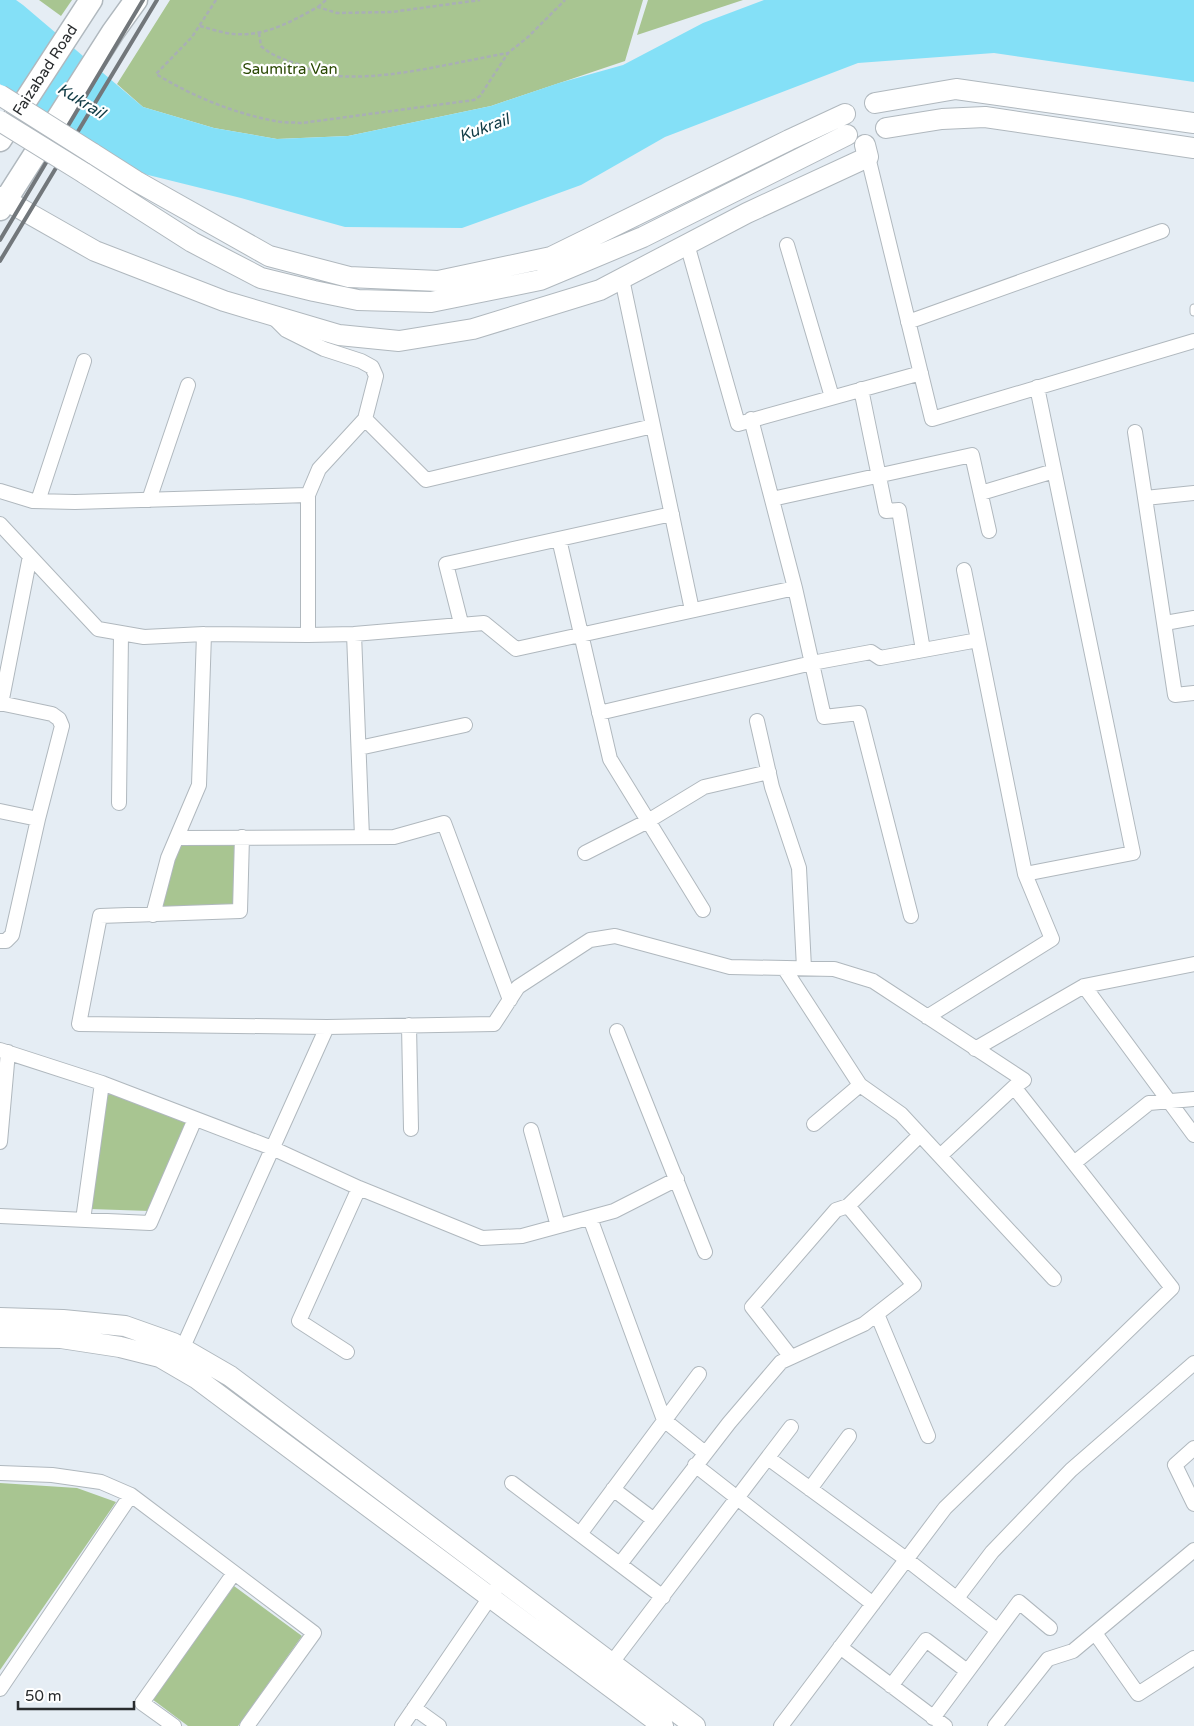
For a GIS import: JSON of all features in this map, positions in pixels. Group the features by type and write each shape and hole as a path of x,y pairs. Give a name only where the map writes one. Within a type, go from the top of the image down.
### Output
{"main road":[{"path":"2,202 24,172 113,32 136,0"},
{"name":"Faizabad Road","path":"0,140 88,4"}],"street":[{"path":"875,103 956,89 1194,123"},
{"path":"0,95 136,181 269,256 350,277 438,282 551,257 845,114 854,104 868,101 881,107 885,113 886,128 879,140 867,151 600,290 473,329 400,341 339,335 224,301 95,251 2,202"},
{"path":"845,114 843,121 847,135 867,151 932,418 1194,341"},
{"path":"886,128 942,119 985,117 1194,148"},
{"path":"0,121 192,242 261,278 358,300 431,302 540,280 643,237 847,135"},
{"path":"908,322 1162,231"},
{"path":"687,244 738,424 921,373"},
{"path":"788,245 832,397"},
{"path":"622,279 692,610"},
{"path":"270,314 286,330 324,349 361,361 372,368 376,376 365,419 319,469 308,495 308,635"},
{"path":"38,501 84,361"},
{"path":"149,500 188,385"},
{"path":"1025,874 1133,853 1037,387"},
{"path":"861,390 886,511 899,510 923,650"},
{"path":"365,419 426,480 653,426"},
{"path":"751,419 795,588 824,717 860,713 911,916"},
{"path":"1135,432 1175,696 1194,693"},
{"path":"772,499 972,455 989,531"},
{"path":"981,493 1054,471"},
{"path":"0,491 38,501 75,502 308,495"},
{"path":"1145,498 1194,493"},
{"path":"462,624 446,564 672,514"},
{"path":"0,524 98,629 144,636 354,634 484,622 516,649 795,588"},
{"path":"560,539 610,758 703,910"},
{"path":"0,941 6,941 12,935 38,819 62,726 59,719 52,714 1,704 30,556"},
{"path":"927,1018 1052,939 1025,874 964,570"},
{"path":"1165,623 1194,618"},
{"path":"119,803 121,633"},
{"path":"153,915 168,858 199,785 204,634"},
{"path":"354,634 362,837"},
{"path":"599,713 871,652 880,658 978,640"},
{"path":"757,721 772,787 799,868 804,968"},
{"path":"359,748 465,725"},
{"path":"585,853 648,821 704,787 769,772"},
{"path":"0,811 38,819"},
{"path":"177,838 394,837 444,823 510,1000"},
{"path":"242,837 240,911 100,916 79,1024 327,1027 494,1024 518,987 590,940 615,936 730,967 834,969 872,981 1024,1080 1014,1087 940,1156"},
{"path":"976,1048 1084,986 1194,964"},
{"path":"784,968 860,1085 901,1114 1054,1279"},
{"path":"1084,986 1194,1135"},
{"path":"409,1026 412,1130"},
{"path":"179,1357 327,1027"},
{"path":"617,1030 705,1252"},
{"path":"0,1142 4,1051 102,1083 272,1148 358,1188 482,1238 522,1236 614,1211 677,1179"},
{"path":"83,1220 102,1083"},
{"path":"814,1124 860,1085"},
{"path":"781,1726 945,1508 1172,1288 1014,1087"},
{"path":"1074,1163 1149,1103 1194,1098"},
{"path":"0,1216 150,1222 195,1119"},
{"path":"531,1130 558,1226"},
{"path":"792,1357 752,1307 836,1210 848,1206 920,1135"},
{"path":"347,1352 299,1321 358,1188"},
{"path":"620,1564 705,1453 781,1362 864,1324 914,1285 848,1206"},
{"path":"590,1218 664,1420 705,1453"},
{"path":"877,1314 928,1436"},
{"path":"0,1318 63,1320 125,1326 173,1343 179,1357 196,1378 663,1726"},
{"path":"0,1337 61,1338 120,1347 160,1357 179,1357 230,1376 695,1726"},
{"path":"957,1598 992,1552 1071,1470 1194,1363"},
{"path":"580,1534 699,1374"},
{"path":"600,1679 791,1427"},
{"path":"810,1489 849,1436"},
{"path":"1194,1448 1175,1465 1194,1504"},
{"path":"768,1458 906,1559 997,1630"},
{"path":"696,1466 872,1604"},
{"path":"0,1473 52,1475 101,1482 131,1496 314,1633 247,1726"},
{"path":"512,1482 663,1597"},
{"path":"613,1489 654,1520"},
{"path":"0,1689 131,1496"},
{"path":"995,1726 1048,1659 1073,1651 1194,1550"},
{"path":"174,1726 142,1703 234,1572"},
{"path":"402,1726 501,1580"},
{"path":"840,1647 939,1722 967,1671 1019,1602 1050,1628"},
{"path":"1095,1633 1138,1694 1194,1658"},
{"path":"891,1686 926,1640 967,1671"},
{"path":"414,1708 439,1726"}],"path":[{"path":"216,0 192,37 156,74 200,98 276,122 302,123 474,100 480,96 508,53 528,37 565,0"},
{"path":"200,26 234,34 259,33 278,27 318,8 326,0"},
{"path":"318,8 337,13 392,12 480,0"},
{"path":"259,33 261,46 269,53 323,74 369,76 397,73 508,53"}],"green space":[{"path":"39,0 72,0 61,16"},
{"name":"Saumitra Van","path":"170,0 643,0 625,61 491,106 348,136 277,139 214,128 143,107 117,84"},
{"path":"648,0 743,0 637,35"},
{"path":"238,842 237,907 159,908 179,843"},
{"path":"106,1091 189,1122 150,1211 90,1209"},
{"path":"0,1483 77,1488 116,1502 0,1670"},
{"path":"234,1586 302,1636 238,1726 188,1726 152,1699"}],"water":[{"name":"Kukrail","path":"0,0 16,0 23,5 143,107 214,128 277,139 348,136 491,106 559,83 623,65 703,23 764,0 1194,0 1194,82 994,53 858,63 665,137 581,185 462,228 345,227 241,198 132,171 0,84"}],"railway":[{"path":"0,240 143,0"},
{"path":"0,261 157,0"}]}
